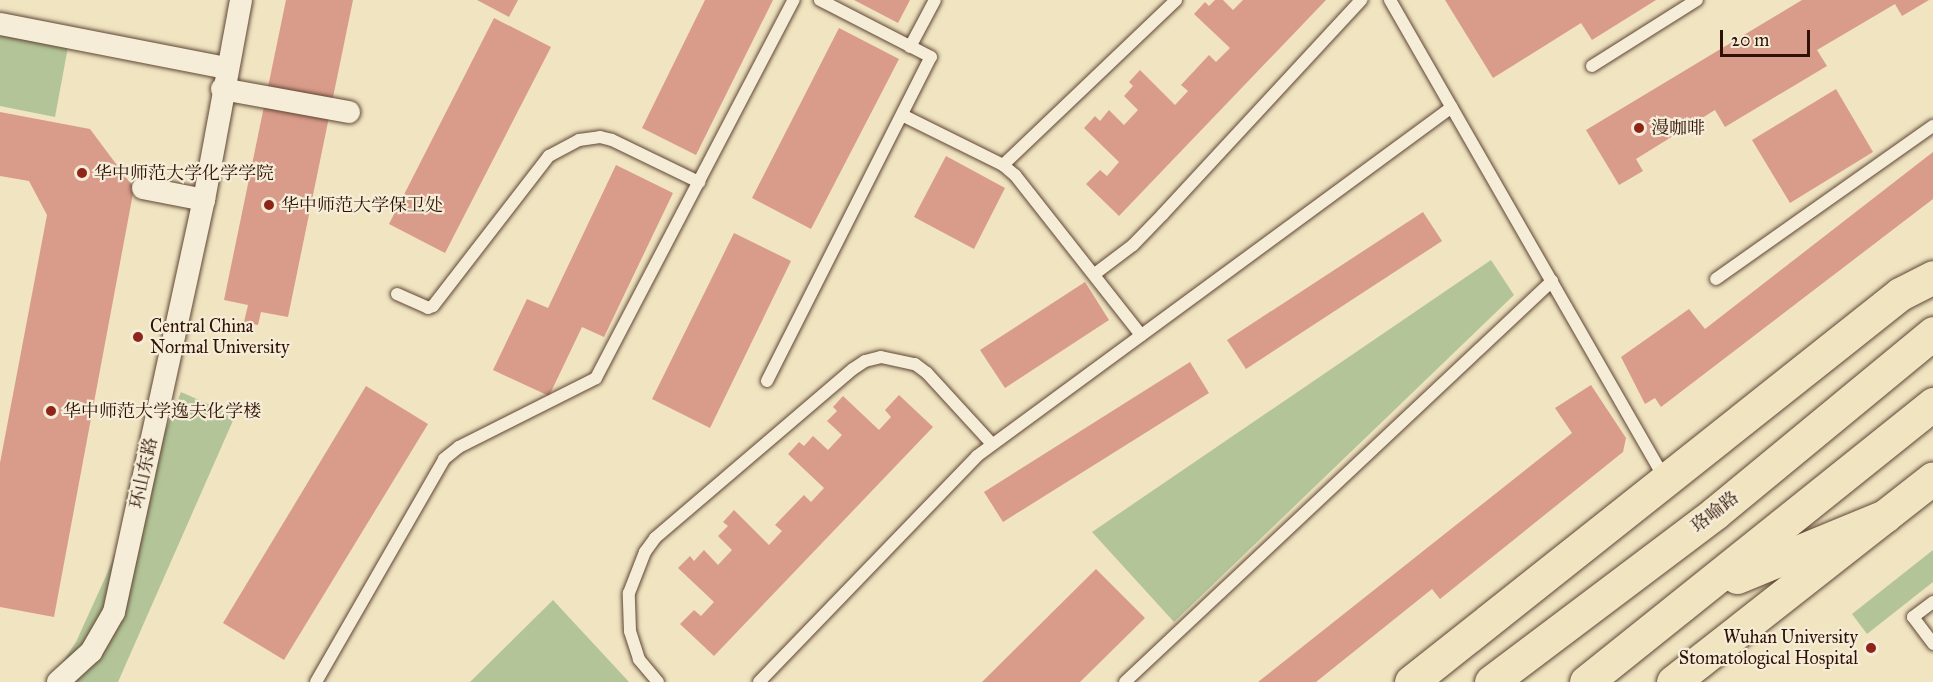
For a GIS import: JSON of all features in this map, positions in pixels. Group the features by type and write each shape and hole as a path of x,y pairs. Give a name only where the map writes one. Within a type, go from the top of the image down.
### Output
{"main road":[{"path":"1411,682 1900,294 1933,277"},
{"name":"珞喻路","path":"1491,682 1715,513 1933,333"},
{"path":"1586,682 1702,592 1933,404"},
{"path":"1673,682 1933,478"},
{"path":"1702,592 1885,516"}],"street":[{"name":"环山东路","path":"58,682 91,652 114,612 204,200 241,0"},
{"path":"0,24 225,78 349,112"},
{"path":"143,188 204,200"}],"lane":[{"path":"316,682 444,459 459,447 596,378 794,0"},
{"path":"767,381 931,57 820,0"},
{"path":"910,47 934,0"},
{"path":"1003,165 1176,0"},
{"path":"1096,273 1133,245 1163,214 1360,0"},
{"path":"1390,0 1665,480"},
{"path":"1592,66 1697,0"},
{"path":"759,682 942,489 992,444 1452,107"},
{"path":"902,115 1003,165 1096,273 1141,334"},
{"path":"1716,279 1933,126"},
{"path":"398,294 428,308 433,306 549,156 579,140 600,137 612,140 699,182"},
{"path":"1125,682 1552,281"},
{"path":"658,682 639,659 630,630 629,593 645,552 655,538 865,360 881,357 915,364 927,373 992,444"},
{"path":"1933,602 1913,618 1933,644"}],"green space":[{"path":"0,34 68,47 55,117 0,106"},
{"path":"1491,260 1514,295 1174,622 1092,532"},
{"path":"181,392 235,416 118,682 49,682 76,642 106,576"},
{"path":"1933,550 1933,582 1867,634 1852,614"},
{"path":"553,600 629,682 470,682"}],"building":[{"path":"286,0 353,0 288,317 261,312 258,325 244,322 248,305 224,300"},
{"path":"477,0 518,0 509,17"},
{"path":"705,0 773,0 696,155 642,128"},
{"path":"854,0 910,0 898,23"},
{"path":"1215,0 1223,0 1233,10 1243,0 1326,0 1119,216 1086,184 1100,170 1107,176 1119,162 1084,128 1095,116 1100,121 1109,110 1124,125 1138,110 1124,96 1133,86 1129,82 1140,70 1175,105 1188,91 1181,85 1209,55 1216,62 1230,48 1194,14 1205,2 1209,6"},
{"path":"1445,0 1656,0 1592,40 1581,23 1493,78"},
{"path":"1802,0 1929,0 1902,16 1895,4 1817,50 1827,66 1725,127 1715,110 1636,159 1643,171 1619,185 1586,130"},
{"path":"494,18 551,47 445,253 389,224"},
{"path":"839,28 899,59 811,229 752,198"},
{"path":"1836,89 1873,152 1790,203 1752,140"},
{"name":"华中师范大学逸夫化学楼","path":"0,112 90,129 134,188 54,617 0,607 0,463 47,215 29,181 0,176"},
{"path":"1933,152 1933,199 1661,407 1655,398 1645,404 1621,357 1689,309 1705,329"},
{"path":"946,156 1005,188 974,249 914,217"},
{"path":"616,165 673,193 604,337 582,327 549,396 493,370 527,299 548,308"},
{"path":"1423,212 1442,241 1246,369 1227,340"},
{"path":"734,233 791,261 710,428 652,399"},
{"path":"1085,282 1109,320 1005,388 980,350"},
{"path":"1190,362 1209,393 1003,522 984,492"},
{"path":"1591,385 1626,438 1623,452 1440,599 1432,589 1316,682 1258,682 1572,433 1555,408"},
{"path":"366,386 428,424 284,660 223,623"},
{"path":"899,395 933,427 714,656 680,624 694,610 701,616 714,602 678,568 690,556 694,561 704,550 718,565 732,550 718,536 728,526 723,522 734,510 769,545 782,531 775,525 804,495 811,502 824,488 788,454 799,442 804,446 813,436 828,450 842,435 827,421 837,411 833,407 843,396 879,430 891,417 885,410"},
{"path":"1096,569 1145,618 1080,682 982,682"}],"place":[{"name":"漫咖啡","path":"1639,128"},
{"name":"华中师范大学化学学院","path":"82,173"},
{"name":"华中师范大学保卫处","path":"269,205"},
{"name":"Central China Normal University","path":"138,337"},
{"name":"华中师范大学逸夫化学楼","path":"51,411"},
{"name":"Wuhan University Stomatological Hospital","path":"1871,648"}]}
